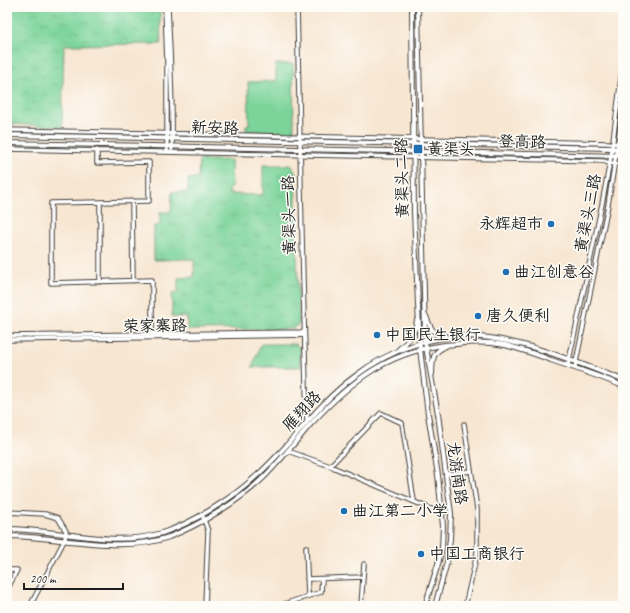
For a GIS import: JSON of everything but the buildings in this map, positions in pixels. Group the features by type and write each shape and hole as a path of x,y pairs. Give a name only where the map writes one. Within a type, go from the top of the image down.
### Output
{"main road":[{"name":"黄渠头二路","path":"412,7 413,154 420,349"},
{"name":"黄渠头二路","path":"418,7 422,139 421,155 425,342"},
{"name":"新安路","path":"7,135 170,136 300,142 413,141 422,144"},
{"name":"新安路","path":"7,143 170,149 421,155"},
{"name":"登高路","path":"422,144 611,146 617,150 623,150"},
{"name":"登高路","path":"421,155 623,156"},
{"path":"425,311 429,327 432,331 439,335 454,337"},
{"path":"392,353 410,339 415,329 418,314"},
{"name":"雁翔路","path":"7,536 140,538 170,530 191,521 239,490 253,479 340,388 353,377 378,360 392,353 420,343 454,337 481,337 507,341 535,349 569,363"},
{"name":"龙游南路","path":"425,342 432,379 451,514 450,539 446,569 435,606"},
{"name":"雁翔路","path":"7,528 31,530 91,543 121,544 150,542 169,537 205,520 254,486 288,451 327,407 359,379 386,362 420,349 451,344 482,343 507,346 623,380"},
{"path":"432,379 432,360 434,355 439,350 451,344"},
{"name":"龙游南路","path":"420,349 443,514 442,548 432,589 425,606"},
{"name":"雁翔路","path":"575,365 623,386"}],"street":[{"path":"7,149 167,152 170,149 170,136 167,61 167,7"},
{"name":"黄渠头一路","path":"297,7 307,422"},
{"name":"黄渠头三路","path":"569,363 611,156 611,146 623,63"},
{"name":"黄渠头三路","path":"575,365 608,205 623,109"},
{"path":"7,130 170,136 300,136 413,141 422,139 607,142 611,146 623,144"},
{"path":"97,150 97,163 149,162 149,201 51,203 51,283 152,280 152,334"},
{"path":"421,155 603,161 623,164"},
{"path":"100,202 100,282"},
{"path":"132,202 133,281"},
{"name":"荣家寨路","path":"7,336 304,333"},
{"name":"荣家寨路","path":"7,340 304,333"},
{"path":"330,466 381,413 402,423 414,501"},
{"path":"464,424 477,509 477,554 466,602"},
{"path":"288,451 330,466 443,514"},
{"path":"446,474 471,471"},
{"path":"7,512 45,514 58,518 66,531 65,537 30,606"},
{"path":"202,514 208,531 205,606"},
{"path":"306,547 308,596"},
{"path":"361,606 364,564"},
{"path":"7,570 17,570 7,590"},
{"path":"307,580 363,577"},
{"path":"278,606 321,592 322,579"}],"green space":[{"path":"7,7 165,7 165,9 160,9 161,44 64,45 62,127 10,124 7,75"},
{"path":"276,64 293,64 294,132 246,131 246,125 249,125 248,82 276,81"},
{"path":"199,160 231,160 232,188 230,188 229,194 263,195 263,165 289,165 292,166 295,171 299,324 293,329 187,330 187,317 172,317 172,293 178,292 178,278 194,277 194,259 154,260 154,226 160,225 160,212 171,212 172,192 188,192 188,179 198,178"},
{"path":"261,344 296,344 300,348 301,367 252,367"}],"place":[{"name":"黄渠头","path":"418,149"},
{"name":"永辉超市","path":"551,224"},
{"name":"曲江创意谷","path":"506,272"},
{"name":"唐久便利","path":"478,316"},
{"name":"中国民生银行","path":"377,335"},
{"name":"曲江第二小学","path":"344,511"},
{"name":"中国工商银行","path":"421,554"}]}
